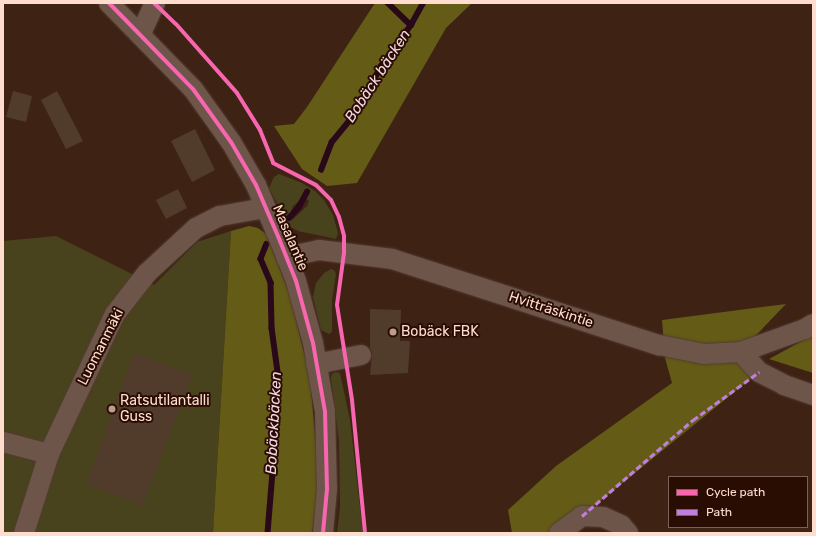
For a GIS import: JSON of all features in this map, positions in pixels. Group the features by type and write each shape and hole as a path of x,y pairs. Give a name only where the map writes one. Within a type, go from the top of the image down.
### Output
{"street":[{"name":"Masalantie","path":"109,3 140,33 193,89 231,142 256,185 286,256 296,281 313,343 325,412 327,488 323,533"},
{"path":"140,33 155,3"},
{"name":"Luomanmäki","path":"24,533 49,454 116,314 147,273 196,228 220,216 265,208"},
{"name":"Hvitträskintie","path":"286,256 319,250 392,259 659,345 704,354 741,352 805,329 813,324"},
{"path":"741,352 759,372 784,385 813,394"},
{"path":"316,364 361,355"},
{"path":"3,442 49,454"},
{"path":"558,533 582,516 603,517 621,525 628,533"}],"shaded area":[{"path":"375,3 472,3 446,28 357,183 327,186 302,169 274,126 294,124 307,107"},
{"path":"279,174 302,183 315,191 324,200 333,215 338,233 336,239 298,231 289,226 269,188 274,177","holes":["304,197 309,201 307,206 292,220 289,218 293,206"]},
{"path":"249,226 258,228 266,234 290,295 310,378 319,483 312,533 213,533 231,231"},
{"name":"Ratsutilantalli Guss","path":"231,231 213,533 3,533 3,241 56,236 154,285 197,242"},
{"path":"331,269 334,270 336,274 332,301 332,332 329,334 321,330 313,297 316,283 324,273"},
{"path":"786,304 741,351 759,372 561,533 512,533 508,510 556,466 672,383 665,358 662,320"},
{"path":"813,335 813,373 769,359"},
{"path":"335,372 340,373 350,420 363,533 337,533 340,507 339,441 331,378 332,374"}],"building":[{"path":"13,91 32,96 26,122 6,117"},
{"path":"57,91 83,141 66,149 41,100"},
{"path":"195,129 215,170 192,182 171,141"},
{"path":"178,189 187,208 166,219 156,200"},
{"path":"370,309 401,310 400,341 410,341 408,373 370,375 372,353 370,348"},
{"path":"134,353 192,375 143,505 86,484"}],"waterway":[{"path":"388,3 411,25"},
{"name":"Bobäck bäcken","path":"321,170 332,142 359,109 381,66 411,25 423,3"},
{"name":"Bobäck bäcken","path":"289,218 299,207 307,192"},
{"name":"Bobäckbäcken","path":"267,244 261,259 271,283 272,328 279,379 274,425 275,448 268,533"}],"marked path":[{"path":"582,516 693,420 759,372"}],"cycle path":[{"path":"109,3 193,89 231,142 256,185 280,241 296,281 313,343 325,412 327,489 323,533"},
{"path":"154,3 176,24 237,93 260,130 273,163 316,185 331,200 339,217 344,236 344,253 337,305 352,400 365,533"}],"place":[{"name":"Bobäck FBK","path":"393,332"},
{"name":"Ratsutilantalli Guss","path":"112,409"}]}
